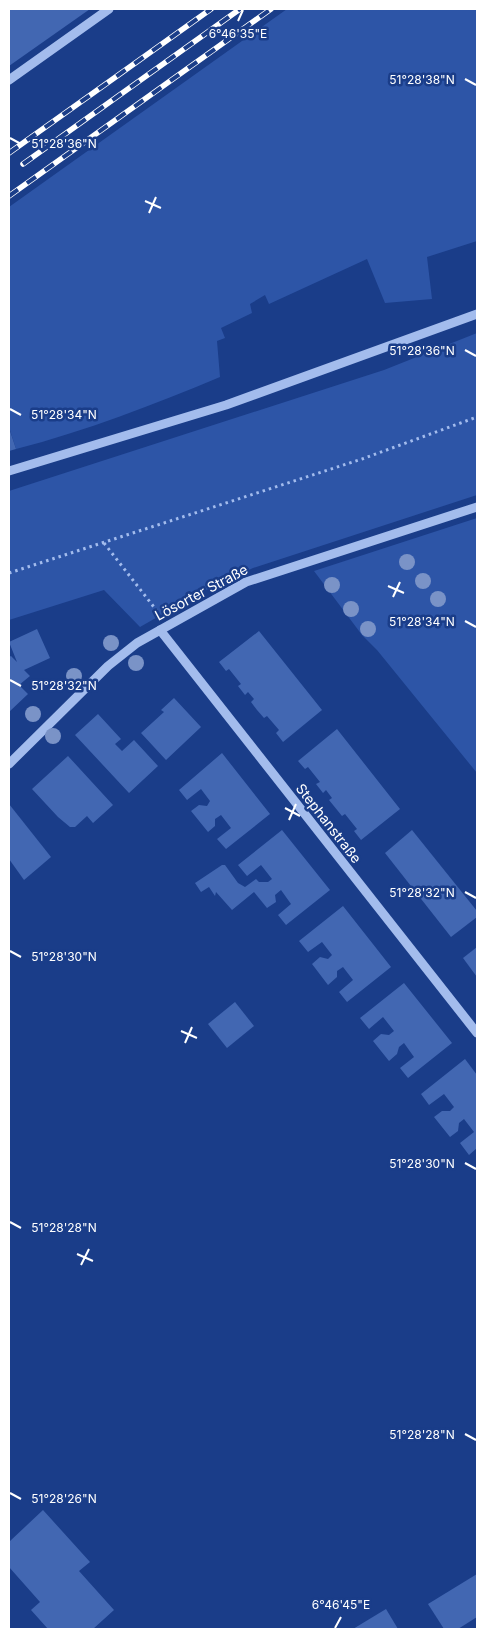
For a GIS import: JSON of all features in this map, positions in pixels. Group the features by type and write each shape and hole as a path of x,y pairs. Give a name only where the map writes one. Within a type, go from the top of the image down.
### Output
{"street":[{"path":"9,80 109,9"},
{"path":"9,471 226,405 477,314"},
{"name":"Lösorter Straße","path":"9,764 108,666 137,643 246,582 477,507"},
{"name":"Stephanstraße","path":"160,630 477,1034"}],"path":[{"path":"9,573 353,462 477,417"},
{"path":"104,543 157,610"}],"shaded area":[{"path":"287,9 477,9 477,241 427,257 432,299 385,303 367,259 269,304 265,295 250,304 252,313 221,328 225,338 217,341 220,377 119,417 16,449 9,427 9,207"},
{"path":"477,333 477,495 253,568 196,595 140,627 104,590 9,620 9,491 384,370"},
{"path":"477,518 477,773 377,650 362,635 314,571"}],"building":[{"path":"9,9 90,9 9,66"},
{"path":"9,428 16,449 9,451"},
{"path":"37,629 50,658 24,670 30,676 19,685 28,694 9,712 9,657 11,656 17,662 9,642"},
{"path":"259,631 322,710 283,742 276,733 279,730 267,716 264,718 251,702 254,699 248,692 245,695 238,686 241,684 229,669 226,671 219,662"},
{"path":"174,698 201,727 166,760 141,733 164,712 161,710"},
{"path":"98,714 121,739 115,744 122,751 134,740 158,766 129,793 75,735"},
{"path":"337,729 400,809 361,840 354,831 357,829 345,814 342,816 329,800 332,798 326,790 323,793 316,784 320,782 308,767 305,769 298,761"},
{"path":"222,753 270,814 226,849 217,839 231,828 221,815 215,819 215,826 208,832 191,811 199,805 207,806 210,801 201,789 187,800 179,790"},
{"path":"68,756 113,805 93,823 87,816 75,827 70,827 32,789"},
{"path":"9,804 51,857 24,880 9,859"},
{"path":"282,830 330,890 286,925 278,915 291,904 281,890 275,895 276,902 267,908 254,892 232,910 216,892 215,896 209,887 201,892 195,883 222,865 225,865 238,883 245,887 256,879 259,882 268,882 272,879 261,865 247,876 238,865"},
{"path":"412,830 477,911 477,917 451,937 385,853"},
{"path":"343,906 391,967 347,1002 339,992 353,980 343,967 337,971 337,977 328,985 312,964 320,957 328,959 332,955 322,942 308,952 299,941"},
{"path":"477,947 477,977 463,958"},
{"path":"404,983 452,1043 408,1078 400,1068 414,1057 404,1043 399,1047 397,1054 389,1061 373,1041 381,1034 389,1035 394,1031 383,1017 369,1029 360,1018"},
{"path":"235,1002 254,1026 227,1048 208,1024"},
{"path":"465,1059 477,1075 477,1148 469,1155 460,1143 474,1132 464,1119 459,1123 458,1131 450,1137 434,1117 442,1111 450,1111 454,1107 444,1094 429,1105 421,1094"},
{"path":"43,1510 90,1562 79,1571 114,1610 93,1629 48,1629 31,1610 40,1602 9,1567 9,1542"},
{"path":"477,1574 477,1617 458,1629 444,1629 428,1604"},
{"path":"386,1609 398,1629 353,1629"}],"railway":[{"path":"9,153 211,9"},
{"path":"23,164 240,9"},
{"path":"9,196 271,9"}]}
